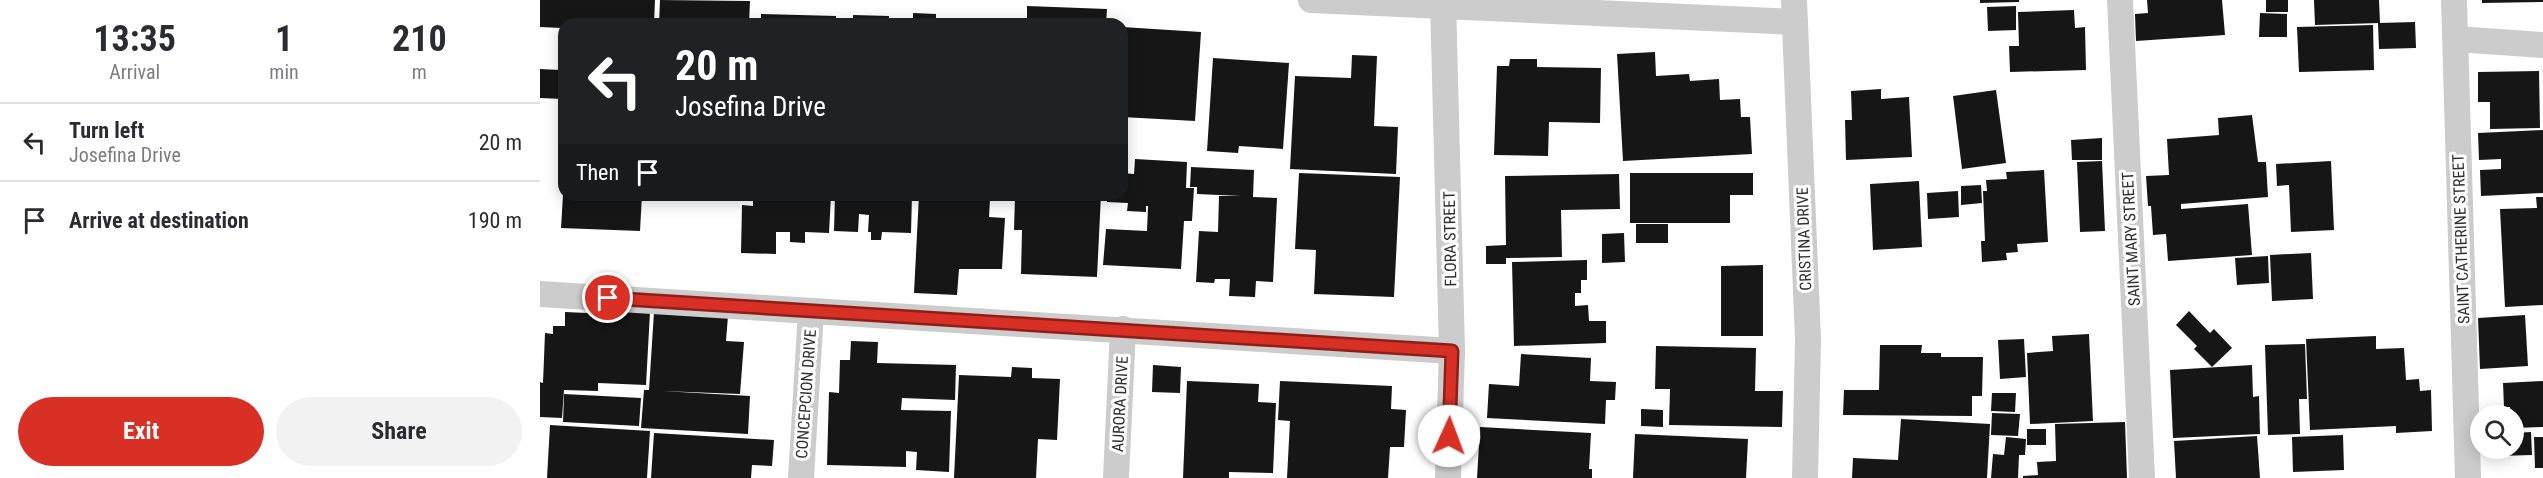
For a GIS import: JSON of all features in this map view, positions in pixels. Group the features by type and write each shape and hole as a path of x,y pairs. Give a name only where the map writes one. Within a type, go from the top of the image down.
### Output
{"street":[{"path":"1311,0 1794,11"},
{"name":"SAINT MARY STREET","path":"2120,0 2142,478"},
{"name":"SAINT CATHERINE STREET","path":"2454,0 2468,478"},
{"name":"FLORA STREET","path":"1444,3 1452,351 1448,478"},
{"name":"CRISTINA DRIVE","path":"1794,11 1808,340 1805,478"},
{"path":"2456,39 2543,45"},
{"path":"540,294 1452,351"},
{"name":"CONCEPCION DRIVE","path":"801,478 811,311"},
{"name":"AURORA DRIVE","path":"1116,478 1123,329"}],"building":[{"path":"540,0 655,0 654,18 558,18 558,28 540,27"},
{"path":"660,0 750,1 749,18 659,18"},
{"path":"1980,0 2019,0 2019,2 1980,3"},
{"path":"2147,0 2222,0 2225,35 2136,41 2135,14 2148,13"},
{"path":"2266,0 2288,0 2288,12 2266,12"},
{"path":"2314,0 2379,0 2380,23 2315,25"},
{"path":"2482,0 2543,0 2543,2 2482,3"},
{"path":"1027,6 1107,9 1106,18 1027,18"},
{"path":"2016,6 2016,30 1988,31 1987,7"},
{"path":"2074,10 2075,28 2085,27 2086,70 2010,72 2009,46 2019,46 2018,12"},
{"path":"913,13 936,14 936,18 913,18"},
{"path":"2260,13 2287,14 2287,37 2259,37"},
{"path":"761,14 836,16 836,18 761,18"},
{"path":"853,15 889,16 889,18 853,18"},
{"path":"2415,22 2416,48 2379,49 2378,23"},
{"path":"2373,25 2374,70 2299,72 2297,27"},
{"path":"1128,27 1201,32 1195,121 1128,117"},
{"path":"1655,52 1656,76 1689,74 1690,81 1719,79 1720,100 1740,99 1741,117 1750,117 1752,154 1623,161 1617,54"},
{"path":"1352,55 1377,56 1374,126 1398,127 1396,174 1290,169 1295,76 1351,78"},
{"path":"1213,58 1289,63 1283,149 1239,146 1238,153 1207,151"},
{"path":"1510,59 1537,59 1537,67 1601,68 1600,123 1549,122 1548,156 1494,155 1497,66 1509,66"},
{"path":"540,69 558,70 558,99 540,98"},
{"path":"2539,71 2540,128 2490,129 2490,102 2478,102 2478,72"},
{"path":"1881,89 1881,99 1909,97 1912,157 1846,160 1845,120 1852,120 1851,91"},
{"path":"1996,90 2006,163 1962,169 1953,96"},
{"path":"2252,115 2258,162 2266,162 2268,197 2181,204 2181,209 2248,204 2252,255 2168,261 2166,234 2153,235 2146,176 2169,175 2167,139 2219,135 2218,118"},
{"path":"2543,130 2543,193 2481,196 2480,170 2501,169 2501,159 2479,160 2478,133"},
{"path":"2102,138 2102,160 2072,160 2071,140"},
{"path":"1135,159 1187,162 1186,188 1194,188 1192,221 1184,221 1181,269 1103,265 1106,229 1147,231 1148,206 1146,206 1146,212 1127,211 1128,203 1107,202 1128,201 1128,174 1134,174"},
{"path":"2102,161 2105,231 2080,232 2077,162"},
{"path":"2331,161 2334,230 2291,232 2289,185 2277,186 2276,164"},
{"path":"1191,167 1254,170 1253,197 1277,198 1273,282 1256,281 1255,297 1229,296 1230,279 1215,279 1214,283 1196,282 1199,231 1218,232 1219,196 1241,196 1197,194 1197,187 1190,187"},
{"path":"2044,170 2048,242 2017,244 2018,252 2006,253 2007,260 1982,262 1981,241 1985,241 1983,191 1987,191 1986,180 2007,179 2006,172"},
{"path":"1299,173 1400,177 1394,297 1314,294 1316,250 1295,249"},
{"path":"1630,173 1753,173 1753,195 1730,195 1730,223 1630,223"},
{"path":"1619,174 1620,209 1561,210 1562,257 1506,258 1506,264 1486,264 1486,246 1506,245 1505,176"},
{"path":"1919,181 1922,247 1873,250 1870,184"},
{"path":"1981,185 1982,203 1961,205 1961,186"},
{"path":"1958,191 1959,217 1928,219 1927,193"},
{"path":"2536,197 2543,197 2543,305 2505,307 2500,209 2537,208"},
{"path":"563,201 642,201 640,231 561,228"},
{"path":"753,201 831,201 829,233 805,232 805,243 790,242 790,232 776,232 776,254 741,253 742,205 753,206"},
{"path":"835,201 912,201 911,233 882,232 881,240 871,240 871,232 868,232 869,215 859,214 858,232 834,231"},
{"path":"919,201 990,201 989,217 1005,218 1002,269 959,269 957,295 914,293"},
{"path":"1015,201 1101,201 1097,277 1021,274 1022,230 1014,230"},
{"path":"1636,224 1668,224 1668,243 1636,243"},
{"path":"1624,233 1625,262 1602,263 1602,234"},
{"path":"2311,253 2313,299 2272,301 2270,255"},
{"path":"2268,256 2269,283 2237,285 2235,258"},
{"path":"1587,260 1587,280 1581,280 1581,293 1575,293 1575,306 1588,305 1589,321 1606,321 1606,343 1514,346 1512,262"},
{"path":"1763,265 1763,336 1721,336 1721,266"},
{"path":"587,309 650,312 646,385 598,383 598,391 564,390 562,418 540,417 540,382 543,383 545,333 553,334 553,326 565,326 565,312 587,313"},
{"path":"2189,311 2210,333 2214,329 2232,348 2212,367 2194,349 2197,346 2176,325"},
{"path":"654,312 728,316 726,341 744,342 740,394 662,391 750,396 748,434 641,428 644,390 649,390"},
{"path":"2525,315 2528,366 2480,369 2478,318"},
{"path":"2089,334 2093,421 2030,424 2027,353 2053,351 2052,336"},
{"path":"2376,336 2376,349 2404,348 2406,380 2419,379 2420,391 2431,390 2432,431 2396,433 2396,426 2310,430 2306,339"},
{"path":"2024,339 2026,377 2000,379 1998,340"},
{"path":"851,341 878,342 877,363 956,365 955,400 902,398 901,410 951,411 949,472 916,470 917,452 906,451 906,467 827,465 829,392 839,393 840,360 850,360"},
{"path":"2305,344 2307,399 2299,399 2300,434 2268,435 2265,345"},
{"path":"1880,345 1922,345 1921,353 1941,353 1941,357 1983,357 1982,396 1972,396 1972,416 1843,415 1844,390 1879,390"},
{"path":"1656,346 1756,348 1755,391 1783,391 1782,427 1669,425 1670,389 1655,389"},
{"path":"1521,354 1591,358 1590,381 1616,382 1615,400 1606,400 1605,424 1487,418 1489,384 1519,386"},
{"path":"1153,365 1181,367 1180,393 1152,392"},
{"path":"2252,365 2253,397 2259,396 2260,434 2173,438 2170,370"},
{"path":"1012,367 1032,368 1032,378 1060,379 1057,440 1038,439 1036,478 954,478 959,375 1011,377"},
{"path":"1187,381 1259,384 1258,402 1276,403 1273,473 1229,472 1229,478 1183,478"},
{"path":"1280,381 1392,386 1391,409 1406,410 1404,447 1390,447 1388,478 1287,478 1290,421 1278,420"},
{"path":"2543,381 2543,427 2524,428 2524,405 2504,405 2503,383"},
{"path":"1992,393 2016,393 2015,412 1991,411"},
{"path":"564,394 641,398 639,426 563,422"},
{"path":"1641,409 1663,410 1663,427 1641,426"},
{"path":"1992,413 2020,414 2018,436 1991,435"},
{"path":"1901,419 1990,424 1987,478 1852,478 1853,458 1898,460"},
{"path":"2125,422 2127,478 2023,478 2023,476 2038,475 2037,462 2056,461 2055,424"},
{"path":"550,425 650,431 647,478 547,478"},
{"path":"1480,427 1591,433 1589,469 1592,469 1592,478 1477,478"},
{"path":"2027,429 2046,429 2046,445 2027,445"},
{"path":"2524,432 2531,432 2532,455 2524,455"},
{"path":"654,433 774,440 772,466 752,465 751,478 651,478"},
{"path":"1635,434 1748,439 1746,478 1633,478"},
{"path":"2343,435 2344,470 2293,472 2292,437"},
{"path":"2257,436 2260,478 2176,478 2174,441"},
{"path":"2006,437 2026,439 2025,455 2019,455 2018,478 1991,478 1993,454 2004,455"},
{"path":"2534,437 2543,437 2543,468 2535,468"}],"route":[{"path":"608,298 1452,351 1449,436"}]}
